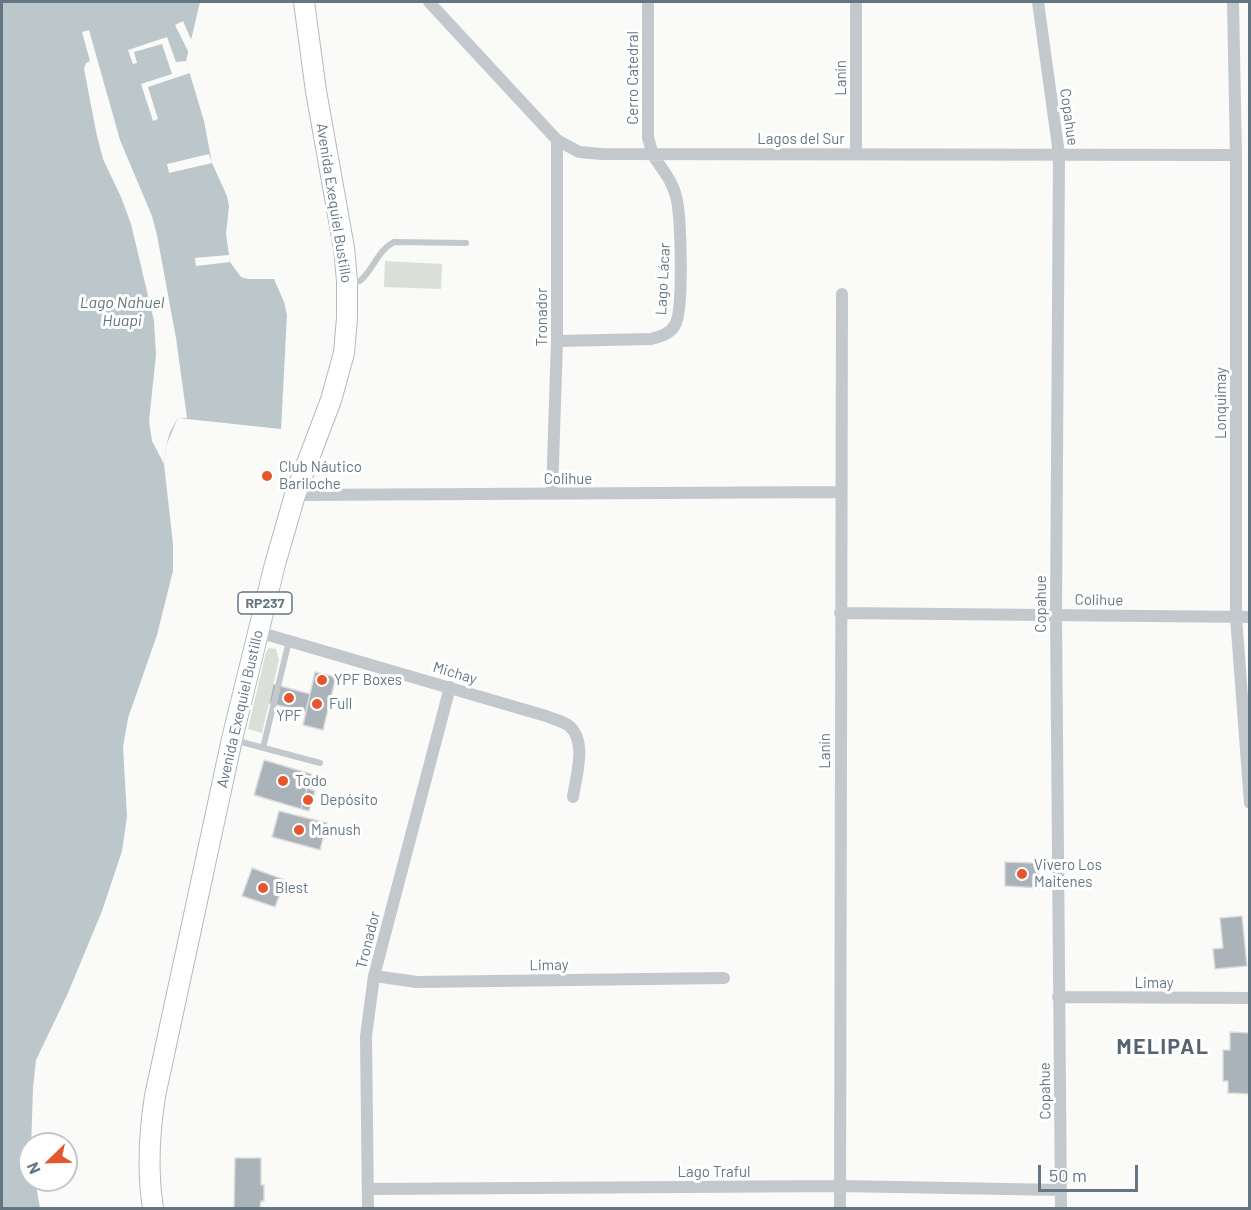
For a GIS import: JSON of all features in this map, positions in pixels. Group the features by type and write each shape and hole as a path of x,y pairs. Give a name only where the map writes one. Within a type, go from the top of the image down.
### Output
{"main road":[{"name":"Avenida Exequiel Bustillo","path":"153,1209 149,1168 149,1133 155,1096 232,739 275,564 295,495 331,400 344,353 347,281 344,248 316,91 304,2"}],"street":[{"name":"Lagos del Sur","path":"429,2 557,140 579,152 602,154 1236,155"},
{"name":"Cerro Catedral","path":"648,2 648,138 653,154"},
{"name":"Lanín","path":"856,2 856,154"},
{"name":"Copahue","path":"1038,2 1059,154 1056,614 1061,1209"},
{"name":"Lonquimay","path":"1233,2 1236,155 1236,617 1250,803"},
{"name":"Tronador","path":"552,494 557,341 557,140"},
{"name":"Lago Lácar","path":"557,341 651,339 664,336 675,325 679,305 680,216 670,178 653,154"},
{"name":"Lanín","path":"840,1209 842,294"},
{"name":"Colihue","path":"295,495 841,492"},
{"name":"Colihue","path":"840,613 1250,617"},
{"name":"Michay","path":"258,632 450,687 546,716 568,725 577,736 579,750 573,797"},
{"name":"Tronador","path":"368,1209 366,1036 374,976 450,687"},
{"name":"Limay","path":"374,976 417,982 724,978"},
{"name":"Limay","path":"1058,997 1250,998"},
{"name":"Lago Traful","path":"368,1190 840,1186 1061,1190"}],"lane":[{"path":"347,281 360,281 369,274 376,257 394,242 466,243"},
{"path":"264,748 290,640"},
{"path":"232,739 320,763"}],"shaded area":[{"path":"385,261 442,264 441,289 384,287"},
{"path":"269,648 276,649 279,660 262,733 248,729 266,652"}],"water":[{"name":"Lago Nahuel Huapi","path":"2,2 200,2 186,61 204,121 212,163 227,196 229,206 226,234 230,262 241,277 274,279 287,315 281,429 178,418 166,446 164,464 173,544 173,571 157,635 128,718 123,747 127,817 122,851 102,911 68,993 36,1060 32,1132 18,1132 18,1192 37,1192 40,1208 2,1208"}],"pier":[{"path":"183,21 193,44 190,55 175,25"},
{"path":"89,30 120,140 152,216 176,338 187,418 178,418 170,432 164,464 152,441 149,421 156,355 154,321 131,224 103,159 97,136 84,69 86,63 90,61 82,32"},
{"path":"167,37 176,62 186,61 190,73 148,87 158,119 153,121 141,84 172,74 162,44 134,52 137,63 133,64 128,50"},
{"path":"209,154 212,163 169,173 167,164"},
{"path":"229,255 230,262 196,266 195,258"}],"building":[{"path":"315,672 336,677 323,730 303,725"},
{"path":"273,684 310,694 306,712 269,703"},
{"name":"Todo","path":"264,760 311,774 301,809 254,795"},
{"name":"Depósito","path":"307,788 315,791 309,811 301,809"},
{"name":"Manush","path":"279,811 327,823 320,850 272,837"},
{"name":"Vivero Los Maitenes","path":"1005,862 1038,863 1040,888 1005,886"},
{"name":"Blest","path":"252,868 285,880 275,907 242,896"},
{"path":"1242,916 1247,966 1215,969 1213,949 1223,948 1220,918"},
{"path":"1230,1032 1250,1033 1250,1094 1228,1093 1228,1081 1223,1081 1223,1050 1230,1050"},
{"path":"235,1158 261,1158 261,1185 264,1185 264,1201 261,1201 260,1208 234,1208"}],"place":[{"name":"Club Náutico Bariloche","path":"267,476"},
{"name":"YPF Boxes","path":"322,680"},
{"name":"YPF","path":"289,698"},
{"name":"Full","path":"317,704"},
{"name":"Todo","path":"283,781"},
{"name":"Depósito","path":"308,800"},
{"name":"Manush","path":"299,830"},
{"name":"Vivero Los Maitenes","path":"1022,874"},
{"name":"Blest","path":"263,888"}],"district":[{"name":"MELIPAL","path":"1163,1047"}]}
